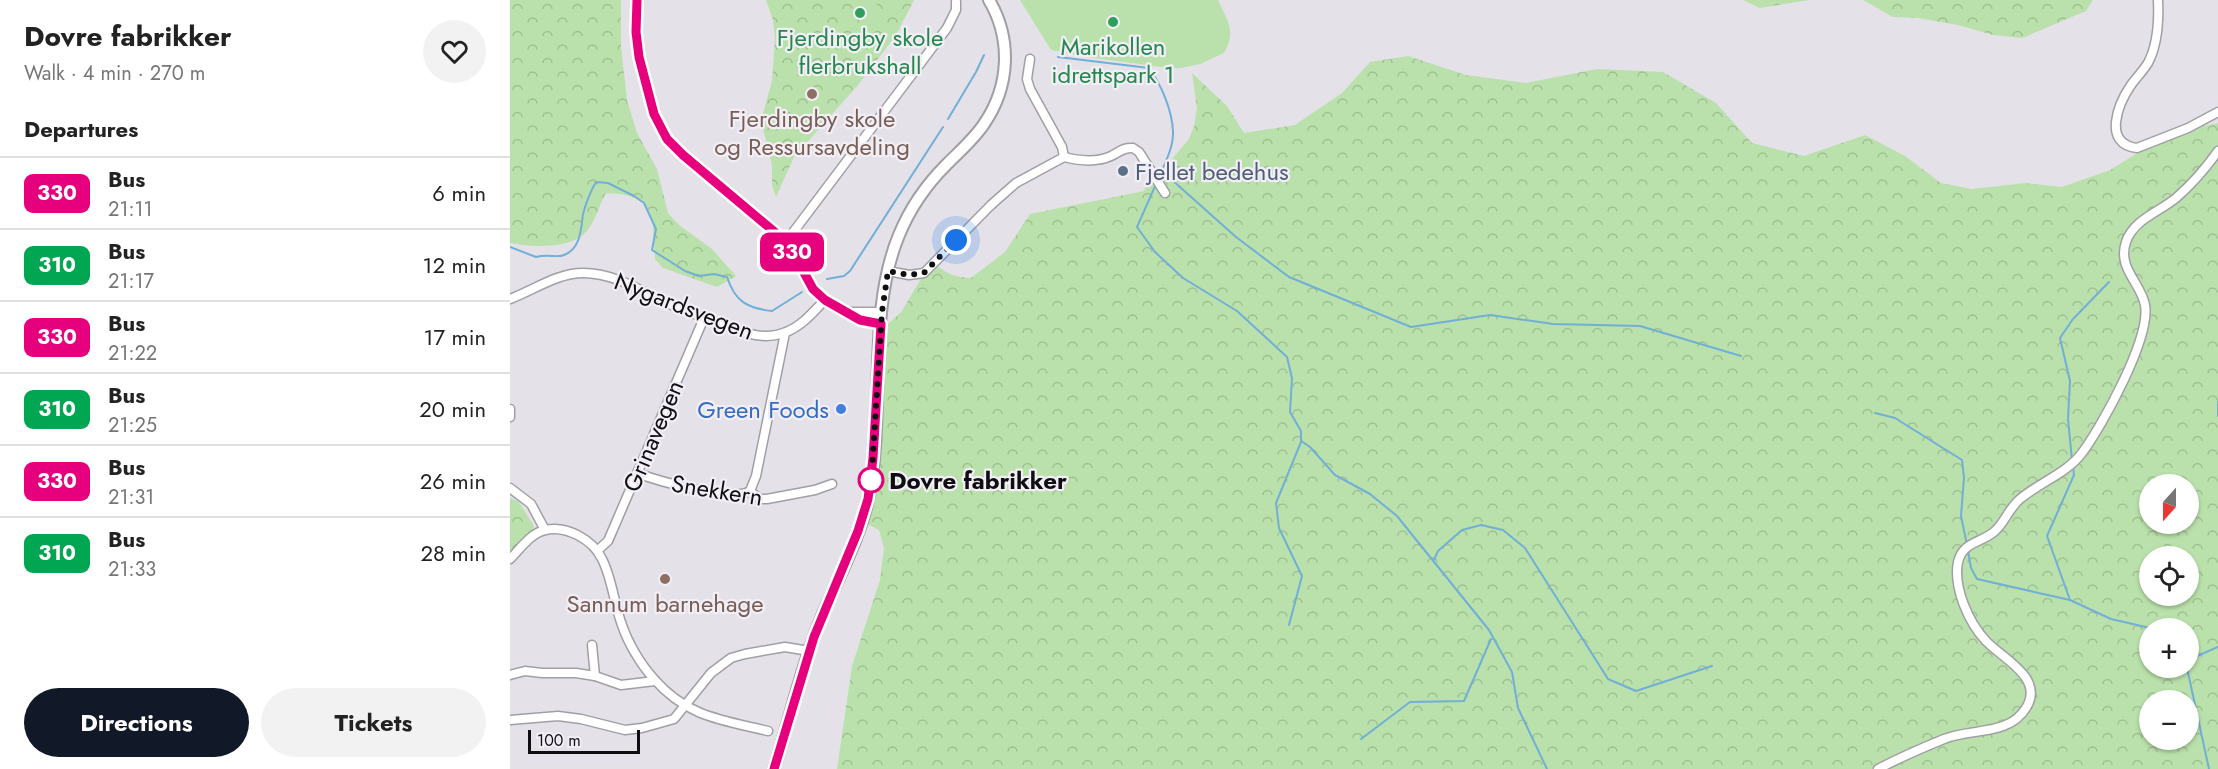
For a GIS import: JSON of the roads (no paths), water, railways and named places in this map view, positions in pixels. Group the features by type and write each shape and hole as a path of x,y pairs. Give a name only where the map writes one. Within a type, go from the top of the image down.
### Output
{"main road":[{"path":"774,769 809,651 868,499 873,458 882,318 888,271 900,232 918,200 934,178 981,128 998,97 1004,74 1005,48 1001,23 989,0"}],"street":[{"path":"637,0 637,47 654,114 661,131 683,155 762,220 785,243 795,256 808,282 825,300 867,322 882,318"},
{"path":"2158,0 2159,21 2153,50 2147,65 2131,85 2120,105 2115,126 2117,137 2128,147 2137,148 2188,128 2218,112"},
{"path":"785,243 947,28 956,10 956,2"},
{"path":"1030,59 1028,79 1030,89 1062,147 1064,158"},
{"path":"888,271 909,275 924,273 1016,183 1064,158 1099,160 1122,149 1133,148 1139,152 1166,192"},
{"path":"1878,769 1946,738 1997,729 2021,716 2029,703 2031,688 2026,677 1986,640 1970,621 1959,585 1958,562 1968,546 1995,532 2015,503 2073,464 2089,443 2122,382 2146,325 2145,301 2125,262 2126,241 2138,225 2182,193 2218,151"},
{"name":"Nygardsvegen","path":"510,299 558,278 591,273 613,277 704,318 751,335 767,337 785,333 799,325 825,300"},
{"name":"Grinavegen","path":"598,550 609,541 704,318"},
{"path":"750,491 756,476 785,333"},
{"path":"510,409 510,417"},
{"name":"Snekkern","path":"637,474 722,494 739,495 750,491 760,499 767,500 832,484"},
{"path":"510,488 531,504 545,530"},
{"path":"510,559 527,542 545,530 559,530 581,536 598,550 604,561 625,632 655,681 685,707 700,714 768,731"},
{"path":"592,645 595,676"},
{"path":"510,720 558,716 625,730 642,728 674,719 711,673 731,658 785,647 809,651"},
{"path":"510,675 525,671 576,673 595,676 621,685 655,681"}],"waterway":[{"path":"948,119 984,55"},
{"path":"1058,57 1149,68 1165,98 1171,115 1173,131 1171,148 1159,177"},
{"path":"827,279 844,276 850,271 943,127"},
{"path":"1162,171 1236,237 1289,277 1411,327 1490,315 1553,324 1640,326 1741,356"},
{"path":"510,247 536,257 562,256 570,252 579,238 583,214 596,182 608,183 644,203 656,229 652,250 685,271 699,276 714,274 727,277 738,298 748,305 763,310 772,311 802,292"},
{"path":"1156,184 1137,227 1155,252 1183,278 1237,311 1287,357 1292,378 1290,412 1301,431 1301,441 1310,447 1335,475 1370,494 1397,516 1489,630 1512,672 1518,708 1547,769"},
{"path":"2072,460 2068,419 2070,381 2060,338 2073,319 2109,282"},
{"path":"2218,402 2218,416"},
{"path":"1875,413 1895,418 1962,460 1964,478 1961,516 1967,545"},
{"path":"1289,625 1302,576 1279,528 1276,503 1301,442"},
{"path":"2070,600 2047,536 2074,475 2073,466"},
{"path":"1434,560 1438,551 1462,530 1481,525 1503,530 1525,548 1608,679 1636,691 1712,666"},
{"path":"1968,551 1971,568 1977,579 2070,600 2111,619 2139,625"},
{"path":"1361,739 1410,702 1464,701 1491,639"},
{"path":"2199,655 2218,647"},
{"path":"2189,678 2209,769"}],"place":[{"name":"Fjerdingby skole flerbrukshall","path":"860,13"},
{"name":"Marikollen idrettspark 1","path":"1113,22"},
{"name":"Fjerdingby skole og Ressursavdeling","path":"812,94"},
{"name":"Fjellet bedehus","path":"1123,171"},
{"name":"Green Foods","path":"841,409"},
{"name":"Dovre fabrikker","path":"871,480"},
{"name":"Sannum barnehage","path":"665,579"}]}
